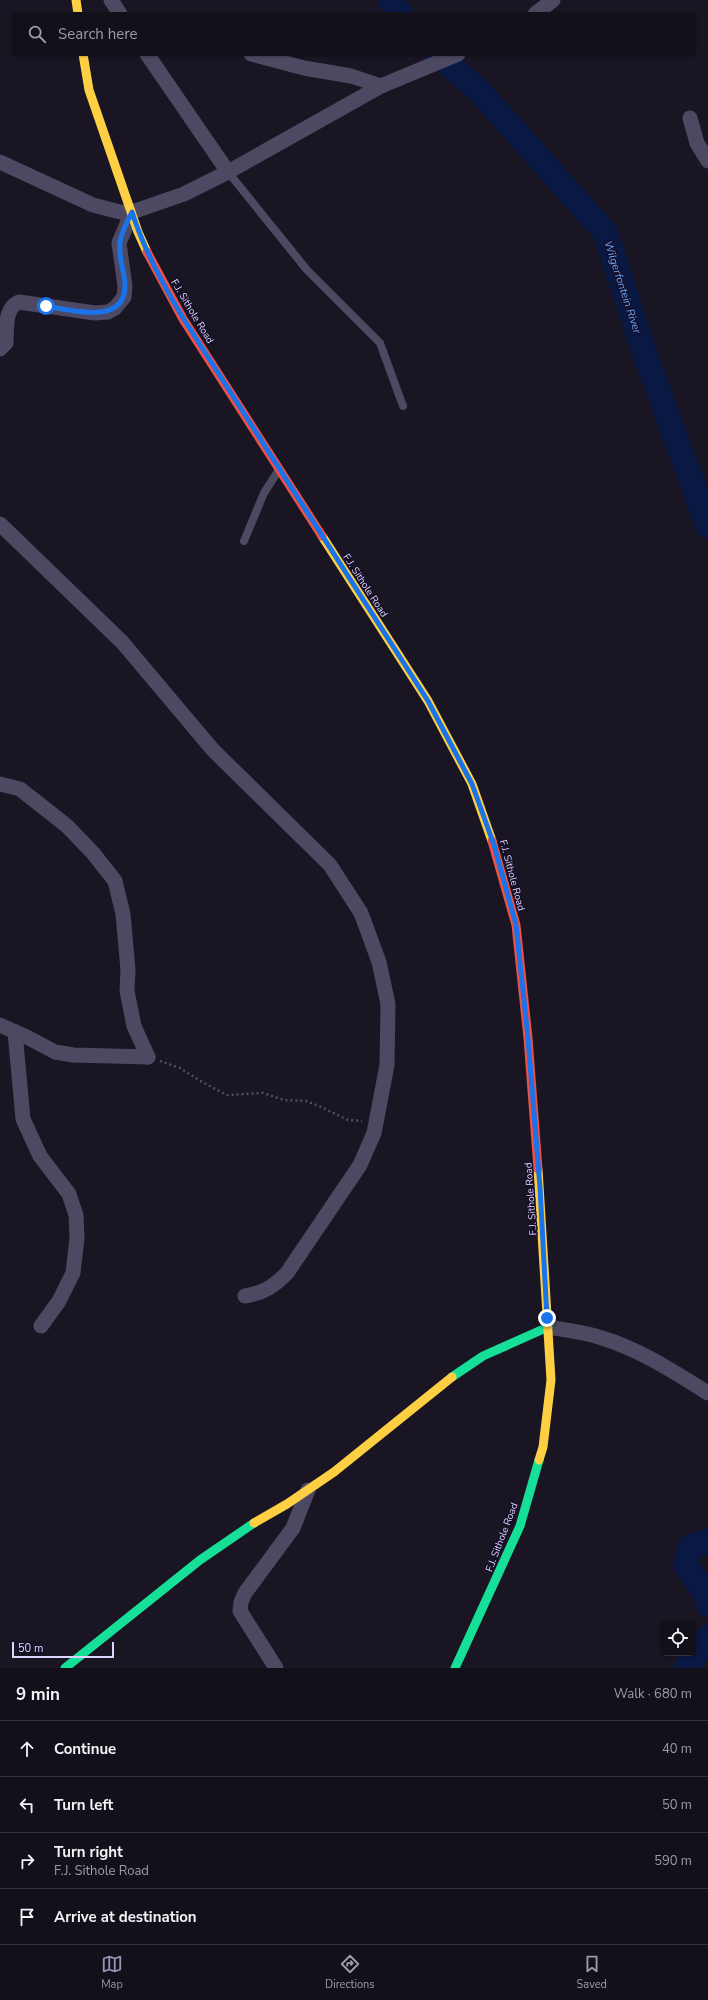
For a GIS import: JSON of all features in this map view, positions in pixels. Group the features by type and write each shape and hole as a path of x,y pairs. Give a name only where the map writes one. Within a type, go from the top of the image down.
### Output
{"street":[{"path":"76,0 78,12"},
{"path":"110,0 119,12"},
{"path":"538,12 553,0"},
{"name":"F.J. Sithole Road","path":"83,56 89,90 138,232 158,274 183,318 428,701 472,784 494,845 516,925 527,1030 540,1188 551,1380 543,1447 520,1526 456,1668"},
{"path":"148,56 228,172"},
{"path":"259,56 304,68 351,76 381,86"},
{"path":"0,162 93,205 120,212 132,212 184,194 228,172 381,86 453,56"},
{"path":"690,118 697,143 708,161"},
{"path":"0,349 6,343 8,312 13,304 19,302 88,312 108,312 115,308 124,297 125,286 120,243 132,212"},
{"path":"0,524 122,642 213,750 330,865 361,913 379,962 388,1004 387,1065 374,1133 360,1165 287,1273 276,1284 258,1294 245,1296"},
{"path":"0,784 20,789 67,826 93,853 115,881 123,914 128,998 134,1026 148,1057 73,1055 55,1052 0,1025"},
{"path":"15,1032 23,1120 40,1156 69,1194 76,1215 77,1238 73,1272 59,1301 41,1326"},
{"path":"65,1668 200,1560 245,1528 308,1490 334,1472 442,1384 482,1356 548,1327 601,1337 633,1349 665,1366 708,1393"},
{"path":"276,1668 240,1611 241,1602 245,1593 293,1528 308,1490"}],"lane":[{"path":"228,172 306,270 380,343 403,406"},
{"path":"244,541 264,493 279,469"}],"path":[{"path":"148,1057 180,1068 227,1095 263,1093 284,1100 306,1101 352,1121 362,1121 377,1115"}],"waterway":[{"name":"Wilgerfontein River","path":"390,0 399,12"},
{"name":"Wilgerfontein River","path":"439,56 480,92 605,232 647,360 708,526"},
{"name":"Wilgerfontein River","path":"708,1541 691,1546 686,1565 705,1593 708,1605"},
{"name":"Wilgerfontein River","path":"686,1668 708,1637"}],"traffic: fast":[{"path":"452,1377 483,1356 548,1327"},
{"path":"455,1668 520,1526 539,1460"},
{"path":"65,1668 200,1560 254,1523"}],"traffic: slow":[{"path":"76,0 78,12"},
{"path":"83,56 89,90 138,232 147,252"},
{"path":"322,536 428,701 472,784 492,841"},
{"path":"538,1169 551,1380 543,1447 539,1460"},
{"path":"254,1523 287,1504 334,1472 452,1377"}],"traffic: jam":[{"path":"147,252 183,319 322,536"},
{"path":"492,841 516,925 528,1038 538,1169"}],"route":[{"path":"46,306 94,313 108,312 115,308 124,297 125,286 120,243 132,212 138,232 158,274 183,318 428,701 472,784 494,845 516,925 528,1038 540,1188 547,1318"}]}
